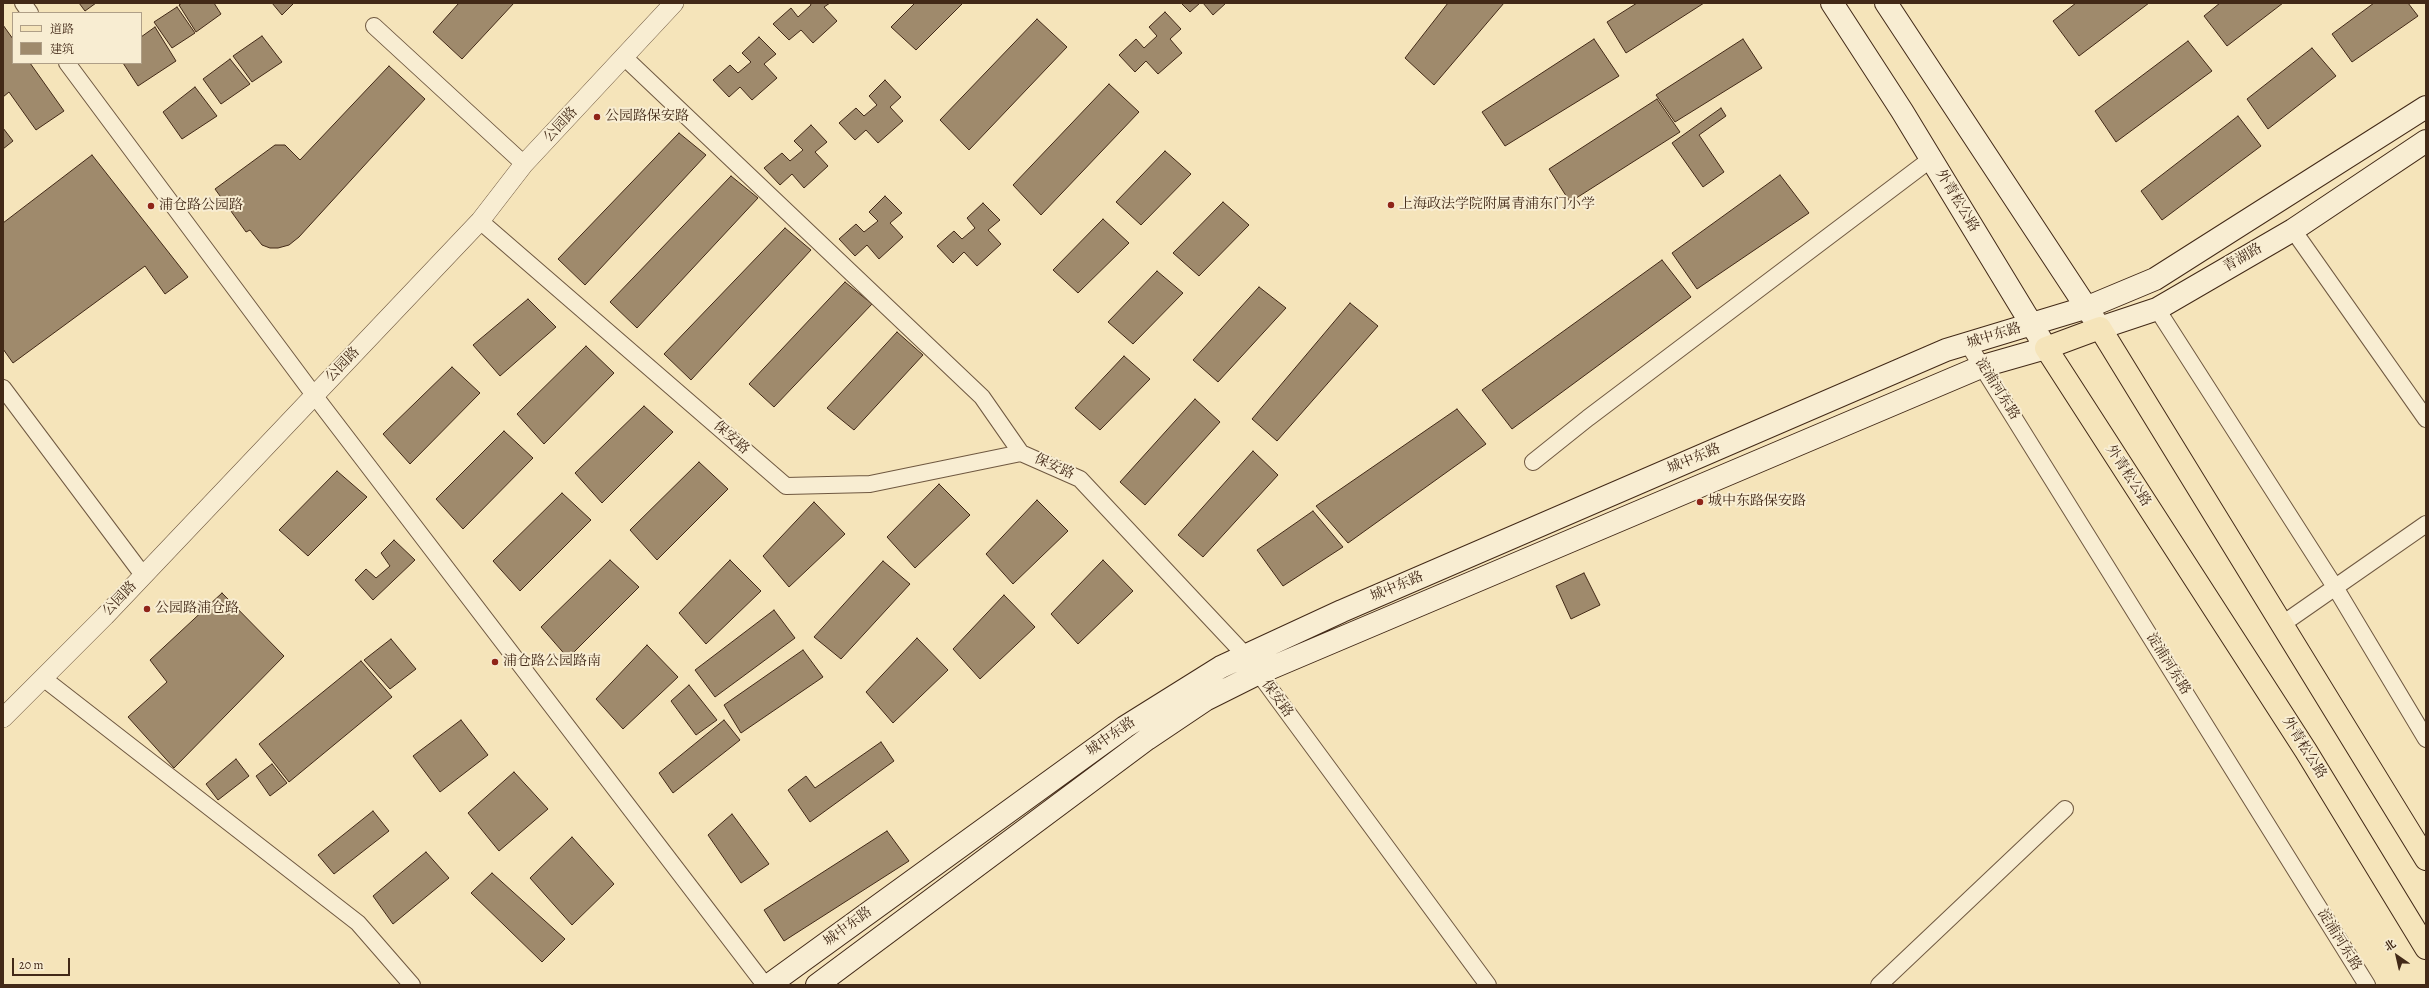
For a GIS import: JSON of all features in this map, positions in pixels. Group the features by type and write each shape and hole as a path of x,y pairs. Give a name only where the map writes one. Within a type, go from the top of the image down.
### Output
{"main road":[{"name":"外青松公路","path":"1832,3 1932,160 2031,325 2306,752 2426,948"},
{"path":"1886,3 2088,308 2281,625 2426,859"},
{"name":"青湖路","path":"2088,308 2155,279 2426,107"},
{"name":"青湖路","path":"2046,348 2157,309 2293,230 2426,141"},
{"name":"城中东路","path":"769,985 1125,727 1221,667 1349,608 1946,350 2088,308"},
{"name":"城中东路","path":"817,985 1147,739 1206,700 1259,673 1983,366 2046,348"}],"street":[{"path":"23,3 29,12"},
{"name":"公园路","path":"3,718 143,575 480,221 524,164 674,3"},
{"path":"374,26 524,164"},
{"path":"624,57 982,397 1022,453"},
{"path":"68,64 314,396 764,985"},
{"path":"1533,462 1595,413 1932,160"},
{"name":"保安路","path":"480,221 786,486 870,484 1022,453 1080,479 1246,656 1488,985"},
{"path":"2293,230 2426,419"},
{"path":"2157,309 2335,587 2426,739"},
{"name":"淀浦河东路","path":"1968,344 2367,985"},
{"path":"3,388 143,575"},
{"path":"2281,625 2426,524"},
{"path":"43,678 358,923 412,985"},
{"path":"1879,985 2064,809"}],"building":[{"path":"79,3 96,3 85,11"},
{"path":"182,3 214,3 221,14 196,32 179,5"},
{"path":"272,3 294,3 282,15"},
{"path":"459,3 514,3 462,59 433,32"},
{"path":"810,3 830,3 824,7 837,21 813,43 801,30 789,40 773,24 791,8 798,17 811,5"},
{"path":"915,3 963,3 916,50 891,27"},
{"path":"1181,3 1200,3 1190,12"},
{"path":"1203,3 1226,3 1213,15"},
{"path":"1448,3 1504,3 1434,85 1405,58"},
{"path":"1637,3 1704,3 1626,53 1607,22"},
{"path":"2076,3 2149,3 2079,56 2053,21"},
{"path":"2220,3 2283,3 2227,46 2204,16"},
{"path":"2374,3 2408,3 2418,16 2352,62 2332,34"},
{"path":"177,7 195,33 172,48 154,22"},
{"path":"1165,12 1181,29 1170,39 1182,53 1158,74 1146,61 1135,72 1119,55 1136,39 1144,48 1157,36 1149,27"},
{"path":"1037,19 1067,47 969,150 940,120"},
{"path":"3,25 12,38 12,64 31,64 64,111 36,130 9,92 3,97"},
{"path":"155,27 176,61 138,86 124,64 142,64 142,36"},
{"path":"262,36 282,62 252,82 233,56"},
{"path":"759,37 776,54 764,64 777,78 752,100 740,87 729,97 713,80 730,65 738,73 751,62 742,53"},
{"path":"1594,39 1619,76 1505,146 1482,112"},
{"path":"1743,39 1762,68 1675,122 1656,95"},
{"path":"2188,41 2212,71 2116,142 2095,111"},
{"path":"2312,48 2336,76 2268,129 2247,99"},
{"path":"230,59 250,84 221,104 203,79"},
{"path":"389,66 425,99 299,237 289,245 278,248 270,248 262,245 250,230 246,232 215,189 275,145 285,145 300,160"},
{"path":"885,80 901,97 890,107 903,121 878,143 866,130 855,140 839,123 856,108 864,116 877,105 869,96"},
{"path":"1109,84 1139,112 1041,215 1013,185"},
{"path":"195,87 217,116 182,139 163,112"},
{"path":"1657,99 1680,132 1570,202 1549,169"},
{"path":"1721,108 1726,116 1699,135 1724,172 1703,187 1672,143"},
{"path":"2238,116 2261,146 2162,220 2141,191"},
{"path":"811,125 827,142 815,152 828,166 804,188 792,174 780,185 764,168 782,153 790,161 803,150 794,141"},
{"path":"3,128 13,141 3,149"},
{"path":"679,133 706,155 585,285 558,259"},
{"path":"1165,151 1191,174 1141,225 1116,202"},
{"path":"92,155 188,277 165,294 145,266 13,363 3,349 3,223"},
{"path":"1780,175 1809,213 1697,289 1672,253"},
{"path":"731,176 758,198 637,328 610,302"},
{"path":"885,196 902,213 890,223 903,237 879,259 867,245 855,256 839,239 856,224 864,232 878,221 869,212"},
{"path":"1223,202 1249,225 1199,276 1173,253"},
{"path":"983,203 1000,220 988,230 1001,244 977,266 964,252 953,263 937,246 954,231 962,239 975,228 967,218"},
{"path":"1103,219 1129,243 1078,293 1053,270"},
{"path":"785,228 811,250 691,380 664,354"},
{"path":"1662,260 1691,297 1512,429 1482,390"},
{"path":"1157,271 1183,293 1133,344 1108,322"},
{"path":"845,282 872,304 774,407 749,384"},
{"path":"1259,287 1286,308 1218,382 1193,360"},
{"path":"528,299 556,327 500,376 473,345"},
{"path":"1350,303 1378,326 1277,441 1252,419"},
{"path":"897,332 923,355 854,430 827,408"},
{"path":"586,346 614,373 544,444 517,414"},
{"path":"1124,356 1150,379 1100,430 1075,408"},
{"path":"452,367 480,393 410,464 383,434"},
{"path":"1195,399 1220,422 1145,505 1120,482"},
{"path":"644,406 673,432 602,503 575,473"},
{"path":"1457,409 1486,444 1348,543 1316,506"},
{"path":"504,431 533,458 463,529 436,499"},
{"path":"1253,451 1278,475 1203,557 1178,535"},
{"path":"699,462 728,489 657,560 630,530"},
{"path":"337,471 367,497 308,556 279,530"},
{"path":"939,484 970,515 915,568 887,537"},
{"path":"562,493 591,520 520,591 493,561"},
{"path":"1037,500 1068,531 1013,584 986,554"},
{"path":"814,502 845,534 789,587 763,556"},
{"path":"1313,511 1343,547 1283,586 1257,550"},
{"path":"394,540 415,560 373,600 355,580 366,569 376,578 390,566 381,553"},
{"path":"610,560 639,587 568,658 541,627"},
{"path":"730,560 761,591 706,644 679,613"},
{"path":"1103,560 1133,591 1078,644 1051,614"},
{"path":"883,561 910,584 841,659 814,637"},
{"path":"1584,573 1600,605 1571,619 1556,586"},
{"path":"222,593 284,656 174,768 128,717 167,682 150,660"},
{"path":"1004,595 1035,627 980,679 953,649"},
{"path":"774,610 795,638 715,697 695,670"},
{"path":"917,638 948,670 893,723 866,692"},
{"path":"391,639 416,669 390,689 364,660"},
{"path":"647,645 678,677 623,729 596,699"},
{"path":"803,650 823,677 741,733 724,705"},
{"path":"361,661 392,697 289,782 259,744"},
{"path":"689,685 717,720 696,735 671,701"},
{"path":"461,720 488,755 440,792 413,756"},
{"path":"724,720 740,740 673,793 659,773"},
{"path":"881,742 894,761 810,822 788,790 806,776 815,788"},
{"path":"236,759 249,776 218,800 206,784"},
{"path":"272,764 287,783 270,796 256,776"},
{"path":"514,772 548,809 499,851 468,813"},
{"path":"373,811 389,831 334,874 318,855"},
{"path":"732,814 769,864 741,883 708,835"},
{"path":"887,831 909,861 784,941 764,910"},
{"path":"572,837 614,884 572,925 530,878"},
{"path":"426,852 449,878 393,924 373,896"},
{"path":"492,873 565,939 542,962 471,893"}],"place":[{"name":"公园路保安路","path":"597,117"},
{"name":"上海政法学院附属青浦东门小学","path":"1391,205"},
{"name":"浦仓路公园路","path":"151,206"},
{"name":"城中东路保安路","path":"1700,502"},
{"name":"公园路浦仓路","path":"147,609"},
{"name":"浦仓路公园路南","path":"495,662"}]}
